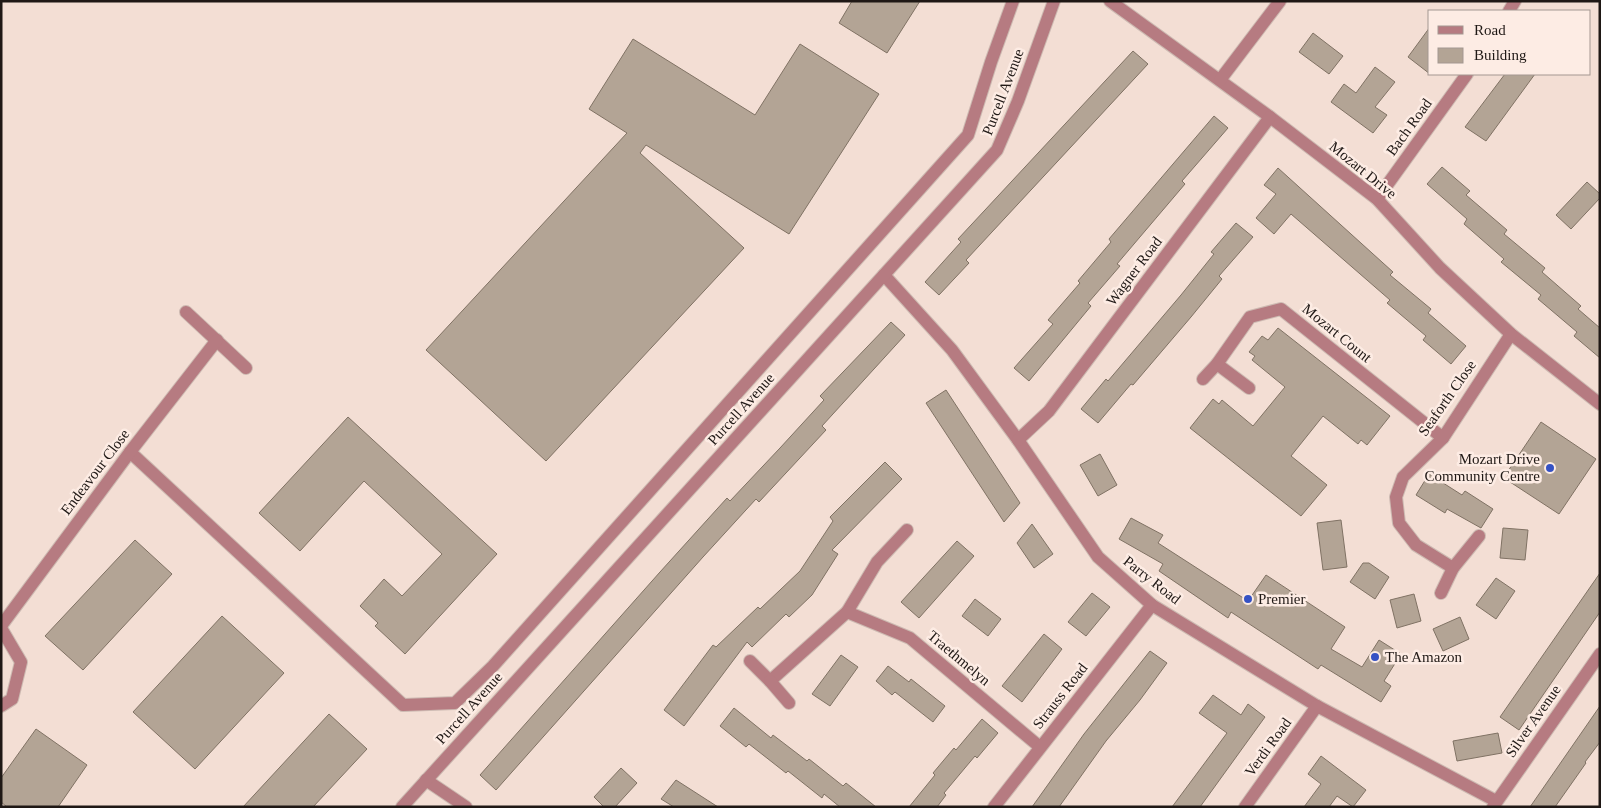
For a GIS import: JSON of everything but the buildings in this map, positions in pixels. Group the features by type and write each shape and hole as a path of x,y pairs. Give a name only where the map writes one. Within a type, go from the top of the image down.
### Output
{"street":[{"path":"130,452 403,705 456,703 493,666 968,135 990,62 1013,1"},
{"name":"Purcell Avenue","path":"402,807 997,150 1018,101 1054,1"},
{"name":"Mozart Drive","path":"1110,1 1270,117 1377,199 1440,268 1511,334 1600,404"},
{"path":"1220,80 1280,1"},
{"name":"Bach Road","path":"1377,199 1466,75"},
{"name":"Wagner Road","path":"1018,440 1049,411 1270,117"},
{"name":"Parry Road","path":"884,275 952,350 1018,440 1098,557 1152,605 1317,706 1495,804"},
{"name":"Mozart Count","path":"1203,380 1217,364 1250,317 1281,309 1443,438"},
{"path":"186,312 246,368"},
{"name":"Seaforth Close","path":"1453,568 1416,545 1399,523 1396,497 1403,478 1443,438 1511,334"},
{"name":"Endeavour Close","path":"1,706 12,699 21,662 1,627 130,452 217,340"},
{"path":"1217,364 1249,388"},
{"path":"770,681 847,612 877,562 907,530"},
{"path":"1441,593 1453,568 1479,536"},
{"name":"Strauss Road","path":"994,807 1152,605"},
{"name":"Traethmelyn","path":"847,612 910,638 1040,748"},
{"name":"Silver Avenue","path":"1495,804 1600,654"},
{"path":"750,661 789,703"},
{"name":"Verdi Road","path":"1245,807 1317,706"},
{"path":"426,780 466,807"}],"place":[{"name":"Mozart Drive Community Centre","path":"1550,468"},
{"name":"Premier","path":"1248,599"},
{"name":"The Amazon","path":"1375,657"}]}
